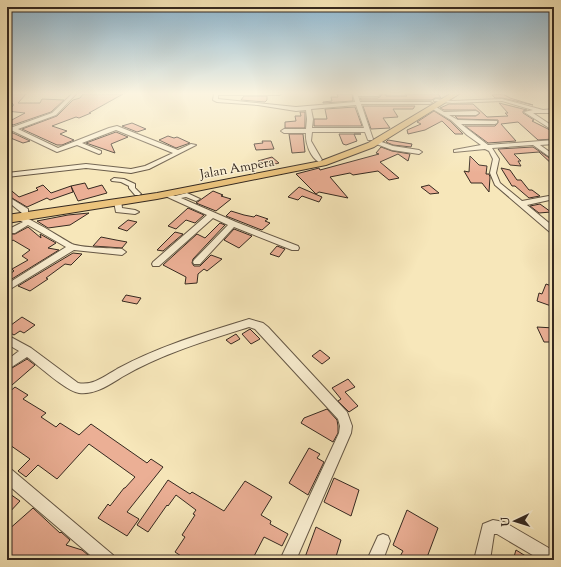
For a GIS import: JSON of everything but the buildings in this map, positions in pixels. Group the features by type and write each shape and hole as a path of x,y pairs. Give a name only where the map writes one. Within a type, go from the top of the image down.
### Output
{"main road":[{"name":"Jalan Ampera","path":"7,218 22,214 104,202 137,194 319,160 346,151 401,120"},
{"name":"Jalan Ampera","path":"104,202 118,202 169,196 323,164 371,137"},
{"name":"Jalan Ampera","path":"7,214 22,214"}],"street":[{"path":"10,130 36,120"},
{"path":"310,120 308,140 319,160"},
{"path":"364,120 371,137"},
{"path":"540,120 554,129"},
{"path":"456,122 494,122"},
{"path":"456,122 493,153 496,159 493,173 494,180 500,187 554,231"},
{"path":"7,126 10,130 54,149 64,148 117,128 177,152"},
{"path":"284,131 310,131 371,137 392,148 419,152"},
{"path":"456,151 554,142"},
{"path":"78,143 98,152"},
{"path":"534,144 554,158"},
{"path":"7,175 86,166 131,172 147,168 192,145"},
{"path":"114,180 122,180 133,185 132,188 137,194"},
{"path":"169,196 187,196 196,199"},
{"path":"169,196 233,224 295,248"},
{"path":"520,204 554,197"},
{"path":"7,198 29,222 72,247 122,252"},
{"path":"118,202 119,210 135,212"},
{"path":"156,264 212,215"},
{"path":"12,231 29,222"},
{"path":"197,262 233,224"},
{"path":"7,288 72,247"},
{"path":"7,339 27,351 75,387 88,389 140,361 171,348 249,323 259,326 343,416 346,426 345,433 288,560"},
{"path":"7,366 27,351"},
{"path":"7,475 108,560"},
{"path":"482,560 488,529 493,527 499,527 554,559"},
{"path":"375,560 383,541"}]}
